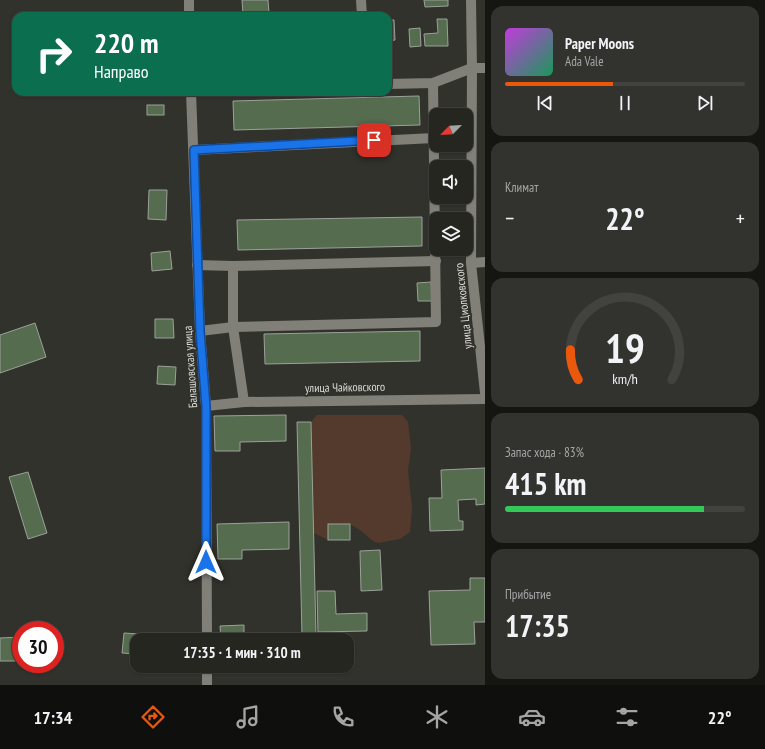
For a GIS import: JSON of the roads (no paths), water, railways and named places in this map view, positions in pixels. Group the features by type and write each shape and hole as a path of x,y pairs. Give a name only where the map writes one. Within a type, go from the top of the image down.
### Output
{"street":[{"path":"189,0 189,12"},
{"path":"362,0 362,12"},
{"name":"улица Циолковского","path":"471,0 471,263 485,393"},
{"path":"392,84 433,83 472,68 485,68"},
{"path":"433,83 433,108"},
{"name":"Балашовская улица","path":"191,96 200,331 206,406 207,633"},
{"path":"194,150 429,138"},
{"path":"200,331 233,327 436,322 434,152"},
{"path":"197,265 233,266 436,261"},
{"path":"471,263 485,262"},
{"path":"233,266 233,327 244,402"},
{"name":"улица Чайковского","path":"206,406 244,402 485,399"},
{"path":"207,673 207,685"}]}
